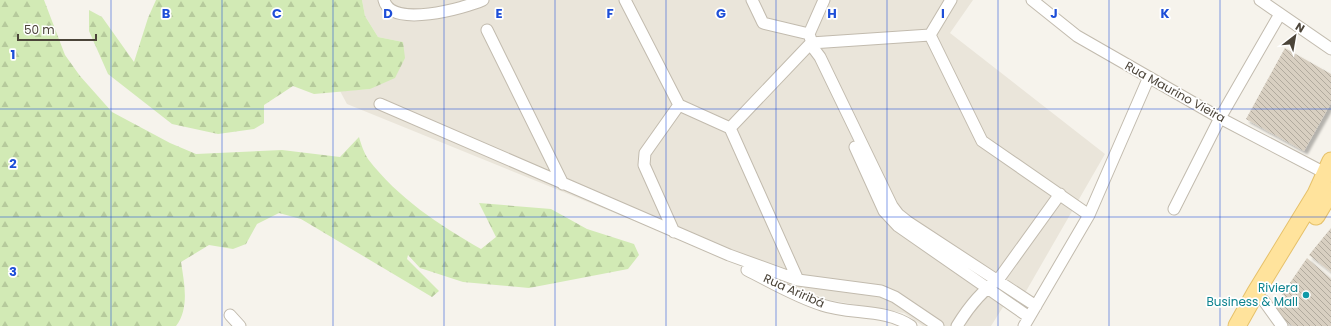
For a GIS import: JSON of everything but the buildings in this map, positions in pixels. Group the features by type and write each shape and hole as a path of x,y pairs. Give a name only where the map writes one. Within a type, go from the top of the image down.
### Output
{"main road":[{"path":"1237,326 1316,194 1328,167"},
{"path":"1250,326 1331,191"}],"street":[{"path":"384,0 386,5 392,10 403,14 432,14 472,5 483,0"},
{"path":"625,0 679,105 730,128 798,280"},
{"path":"752,0 763,23 811,42 930,35"},
{"path":"730,128 811,42 824,0"},
{"path":"930,35 950,0"},
{"name":"Rua Maurino Vieira","path":"1032,0 1077,36 1220,118 1328,167"},
{"path":"1260,0 1331,49"},
{"path":"1174,209 1220,118 1280,14"},
{"path":"487,30 563,184"},
{"path":"930,35 982,141 1090,215"},
{"path":"811,42 820,57 892,206 898,214 1036,306"},
{"path":"811,42 815,59 884,211 898,226 988,287 1027,321 1090,215 1149,77"},
{"path":"380,104 563,184 634,212 674,232 798,280 881,291 896,296 938,326"},
{"path":"674,232 644,166 643,160 645,154 679,105"},
{"path":"957,326 970,306 988,287 998,280 1060,194"},
{"name":"Rua Ariribá","path":"747,270 822,306 888,315 911,326"},
{"path":"970,306 980,300 998,296"},
{"path":"1264,301 1282,326"},
{"path":"230,315 240,326"}],"shaded area":[{"path":"362,0 973,0 950,33 1105,154 1025,293 1015,288 991,326 923,326 904,313 829,300 347,104 340,91 370,89 403,42 378,37 365,16"}],"green space":[{"path":"0,0 44,0 65,55 80,76 112,112 170,143 196,154 282,150 340,157 359,137 368,159 392,186 420,210 481,249 496,237 479,203 551,209 587,229 634,244 639,255 628,269 529,288 463,282 420,268 408,255 407,259 439,291 432,297 301,219 279,213 257,224 246,244 233,249 209,245 181,262 185,303 176,326 0,326"},
{"path":"156,0 362,0 365,16 378,37 403,42 405,58 395,78 370,89 314,94 293,86 264,105 264,123 254,129 218,134 172,124 108,74 89,31 89,10 102,17 134,62 148,18"}],"place":[{"name":"Riviera Business & Mall","path":"1306,295"}]}
